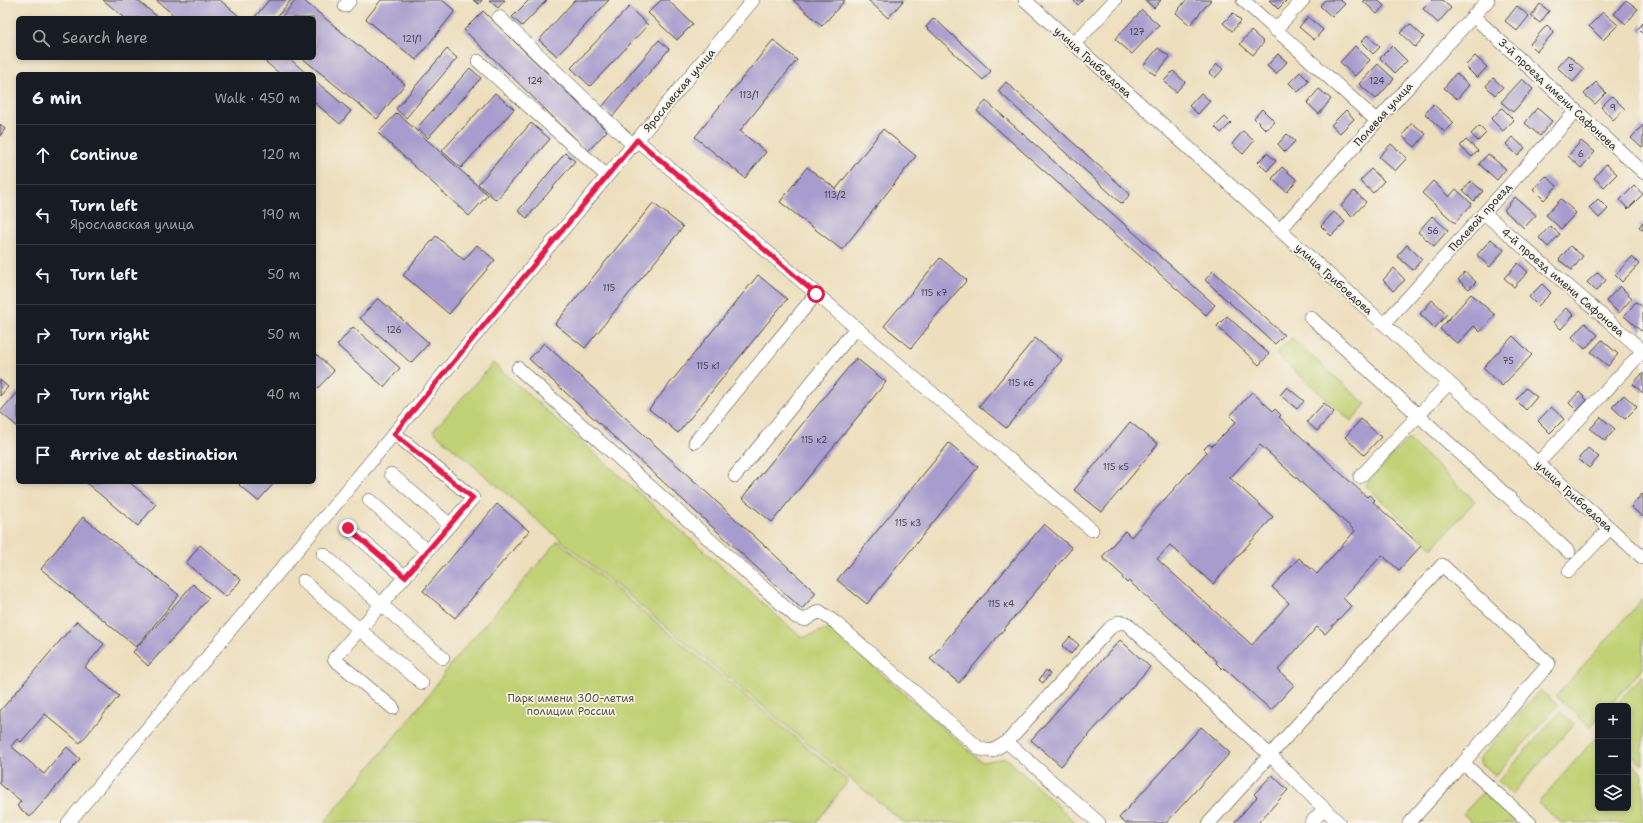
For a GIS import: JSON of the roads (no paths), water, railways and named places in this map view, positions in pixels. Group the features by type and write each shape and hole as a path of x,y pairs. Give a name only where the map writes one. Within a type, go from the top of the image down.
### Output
{"street":[{"name":"Ярославская улица","path":"68,823 394,434 753,0"},
{"name":"улица Грибоедова","path":"1025,0 1643,558"},
{"path":"1074,44 1115,0"},
{"path":"1243,0 1376,121"},
{"path":"1275,30 1303,0"},
{"name":"Полевая улица","path":"1280,230 1376,121 1488,0"},
{"name":"3-й проезд имени Сафонова","path":"1473,16 1643,172"},
{"path":"499,17 635,143 816,294 1092,530"},
{"path":"478,61 607,176"},
{"name":"Полевой проезд","path":"1384,324 1576,111"},
{"name":"4-й проезд имени Сафонова","path":"1484,213 1643,351"},
{"path":"695,442 816,294"},
{"path":"1310,317 1569,552"},
{"path":"735,476 856,328"},
{"path":"1538,463 1643,351"},
{"path":"518,368 796,617 805,620 819,611 836,623 980,749 992,751 1007,742 1110,628 1119,622 1126,623 1270,755 1339,823"},
{"path":"1360,477 1449,383"},
{"path":"393,708 334,659 473,498 394,434"},
{"path":"391,474 450,525"},
{"path":"369,500 427,551"},
{"path":"348,528 405,577"},
{"path":"1569,571 1610,528"},
{"path":"323,554 443,658"},
{"path":"1209,823 1442,565 1549,664 1463,764 1409,823"},
{"path":"303,581 422,683"},
{"path":"1007,742 1098,823"},
{"path":"1463,764 1530,823"},
{"path":"1311,823 1324,809"}],"park label":[{"name":"Парк имени 300-летия полиции России","path":"571,704"}]}
